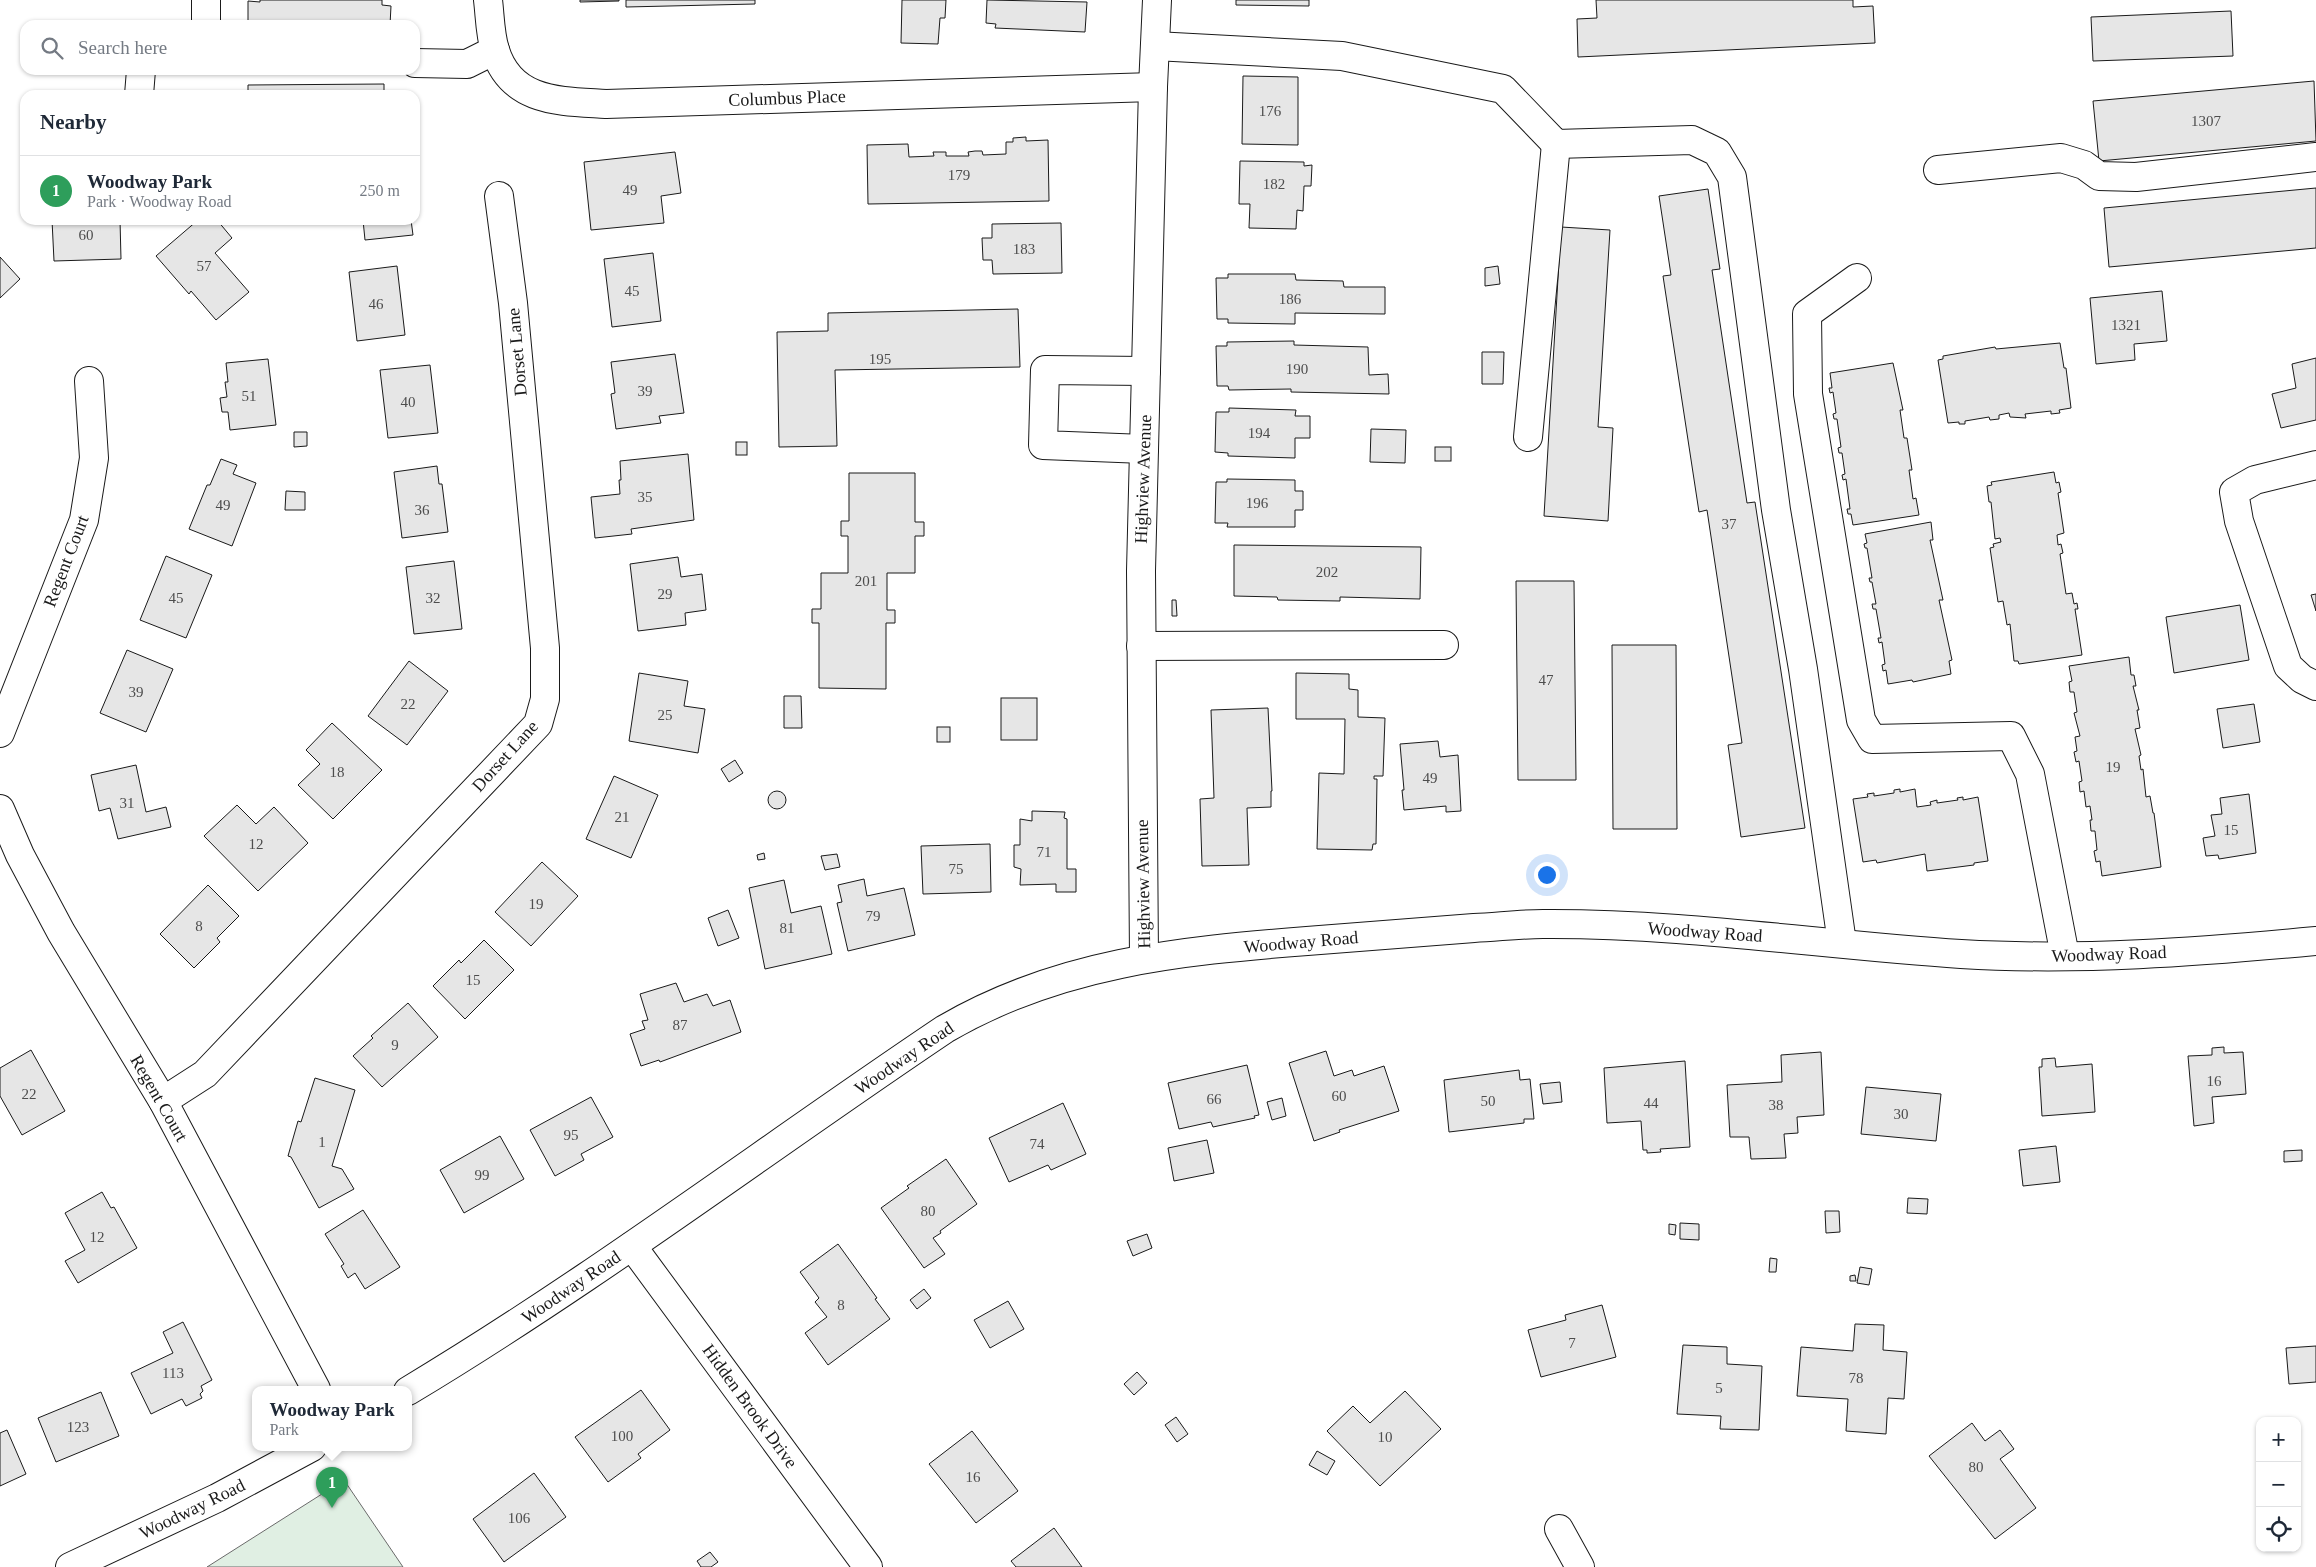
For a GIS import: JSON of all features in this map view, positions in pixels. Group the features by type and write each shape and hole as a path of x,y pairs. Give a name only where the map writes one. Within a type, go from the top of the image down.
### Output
{"street":[{"name":"Columbus Place","path":"488,0 495,50 509,76 531,94 555,100 606,104 1153,87"},
{"name":"Highview Avenue","path":"1144,958 1141,646 1144,449 1157,0"},
{"path":"1155,46 1342,56 1503,89 1556,144 1692,140 1717,152 1732,177 1776,510 1802,669 1842,943"},
{"path":"420,63 467,64 495,50"},
{"path":"139,90 141,75"},
{"path":"1528,437 1556,144"},
{"path":"1938,170 2061,158 2084,165 2099,176 2136,177 2316,157"},
{"name":"Dorset Lane","path":"163,1101 204,1074 538,724 545,699 544,648 513,303 500,196"},
{"path":"1857,278 1807,314 1807,332 1808,394 1860,720 1872,739 2011,736 2030,774 2065,956"},
{"path":"1144,449 1044,445 1045,370 1146,371"},
{"name":"Regent Court","path":"0,733 84,520 94,458 89,381"},
{"path":"2316,465 2255,480 2234,492 2239,521 2288,666 2302,679 2316,686"},
{"path":"1141,646 1444,645"},
{"name":"Regent Court","path":"0,809 20,855 61,932 163,1101 314,1386"},
{"name":"Woodway Road","path":"412,1389 520,1322 897,1061 970,1014 999,1000 1082,971 1144,958 1228,947 1542,924 1671,928 1963,954 2065,956 2147,954 2316,941"},
{"name":"Hidden Brook Drive","path":"632,1246 868,1567"},
{"name":"Woodway Road","path":"70,1567 217,1498 305,1451"},
{"path":"1559,1529 1580,1567"}],"green space":[{"path":"344,1480 403,1567 207,1567"}],"building":[{"path":"260,0 382,0 382,5 391,6 390,20 248,20 248,1 260,2"},
{"path":"580,0 619,0 619,1 580,2"},
{"path":"626,0 755,0 755,4 626,7"},
{"path":"902,0 946,0 945,18 940,18 938,44 901,43"},
{"path":"987,0 1087,2 1085,32 995,28 996,24 986,23"},
{"path":"1236,0 1309,0 1309,6 1236,5"},
{"path":"1596,0 1853,0 1853,7 1873,6 1875,43 1578,57 1577,19 1597,18"},
{"path":"2231,11 2233,56 2093,61 2091,17"},
{"path":"1243,76 1298,77 1298,145 1242,144"},
{"path":"2314,81 2316,141 2099,161 2093,101"},
{"path":"384,84 384,90 248,90 248,85"},
{"path":"1026,137 1026,141 1048,140 1049,201 868,204 867,145 908,144 909,157 934,156 933,152 946,152 946,156 969,156 968,152 975,151 982,151 983,155 1006,154 1006,142 1013,142 1013,138"},
{"path":"675,152 681,193 661,196 664,223 591,230 584,162"},
{"path":"1240,161 1304,162 1304,166 1312,165 1311,186 1304,186 1303,211 1297,210 1296,229 1249,228 1250,204 1239,204"},
{"path":"2316,188 2316,248 2109,267 2104,208"},
{"path":"1708,189 1720,269 1712,270 1747,503 1755,502 1805,828 1741,837 1728,745 1742,743 1707,510 1699,512 1663,276 1671,275 1659,196"},
{"path":"1061,223 1062,273 993,274 992,260 983,260 982,238 992,238 992,224"},
{"path":"52,225 120,225 121,259 54,261"},
{"path":"192,225 221,225 232,238 215,253 249,292 216,320 191,291 189,294 156,256"},
{"path":"364,225 412,225 413,235 365,240"},
{"path":"1561,227 1610,230 1598,427 1613,428 1608,521 1544,516"},
{"path":"653,253 661,321 612,327 604,259"},
{"path":"0,257 20,279 0,298"},
{"path":"397,266 405,335 357,341 349,272"},
{"path":"1498,266 1500,284 1485,286 1485,268"},
{"path":"1228,274 1295,274 1296,280 1343,281 1344,287 1385,287 1385,314 1295,313 1295,324 1228,323 1228,319 1217,319 1216,278 1228,278"},
{"path":"2162,291 2167,341 2134,344 2135,360 2096,364 2090,298"},
{"path":"1018,309 1020,367 835,370 837,446 779,447 777,332 828,331 828,313"},
{"path":"1294,341 1294,345 1368,347 1369,375 1388,374 1389,394 1291,392 1291,389 1229,390 1228,386 1217,386 1216,346 1227,346 1227,342"},
{"path":"2060,343 2064,368 2066,368 2071,408 2059,410 2060,413 2051,414 2051,411 2025,414 2026,418 2010,417 2009,413 1999,415 1999,419 1990,420 1989,417 1965,421 1965,424 1959,424 1959,422 1948,423 1938,360 1943,359 1943,356 1995,347 1996,349"},
{"path":"1482,352 1504,352 1503,384 1482,384"},
{"path":"675,354 684,413 659,416 661,423 616,429 611,394 615,393 611,362"},
{"path":"2316,358 2316,420 2281,428 2272,394 2296,388 2292,364"},
{"path":"268,359 276,425 230,430 228,412 222,412 220,398 227,397 225,382 228,382 226,363"},
{"path":"1893,363 1903,410 1900,410 1904,438 1907,438 1912,470 1909,470 1913,499 1916,498 1919,515 1853,525 1851,514 1848,514 1847,509 1850,509 1846,479 1843,480 1842,475 1845,474 1842,453 1839,453 1838,448 1841,447 1837,419 1834,419 1833,414 1836,413 1833,392 1830,393 1829,388 1832,388 1830,373"},
{"path":"430,365 438,433 388,438 380,370"},
{"path":"1229,408 1296,410 1295,416 1310,416 1310,438 1295,438 1295,458 1228,456 1228,453 1215,452 1216,412 1229,412"},
{"path":"1371,429 1406,430 1405,463 1370,462"},
{"path":"294,432 307,432 307,446 294,447"},
{"path":"736,442 747,442 747,455 736,455"},
{"path":"1435,447 1451,447 1451,461 1435,461"},
{"path":"688,454 694,520 631,529 632,534 595,538 591,497 620,494 620,461"},
{"path":"221,459 237,465 233,474 256,483 232,546 189,529 207,485 210,485"},
{"path":"437,466 439,484 442,484 448,532 402,538 394,472"},
{"path":"2054,472 2056,483 2059,482 2061,492 2058,493 2064,533 2057,535 2058,545 2061,544 2063,553 2060,554 2066,594 2072,593 2074,604 2077,603 2078,609 2075,609 2082,655 2019,664 2018,661 2014,661 2010,624 2007,625 2003,601 1998,602 1990,548 1994,547 1993,544 2001,542 2000,538 1995,539 1991,502 1989,502 1987,486 1992,485 1991,482"},
{"path":"849,473 915,473 915,522 924,522 924,536 915,536 915,573 887,573 887,610 895,610 895,623 886,623 886,689 819,688 819,623 812,623 812,609 821,609 821,573 848,573 848,536 841,536 841,521 849,521"},
{"path":"1227,479 1295,480 1295,491 1303,491 1303,510 1295,510 1295,527 1227,527 1228,523 1215,523 1216,482 1227,482"},
{"path":"286,491 305,492 305,510 285,510"},
{"path":"1931,522 1933,540 1930,540 1943,600 1939,600 1952,660 1949,661 1951,674 1913,682 1912,680 1888,684 1886,670 1883,671 1882,665 1885,664 1882,642 1879,643 1878,638 1881,638 1876,609 1873,609 1872,604 1876,604 1872,582 1870,582 1869,578 1872,578 1867,548 1865,548 1864,544 1867,543 1865,534"},
{"path":"1234,545 1421,547 1420,599 1340,597 1340,601 1278,600 1277,597 1234,596"},
{"path":"166,556 212,575 186,638 140,620"},
{"path":"678,557 681,577 702,574 706,610 685,613 686,625 638,631 630,564"},
{"path":"454,561 462,629 414,634 406,567"},
{"path":"1516,581 1574,581 1576,780 1518,780"},
{"path":"2316,594 2316,611 2311,595"},
{"path":"1172,600 1176,600 1177,616 1172,616"},
{"path":"2240,605 2249,660 2174,673 2166,617"},
{"path":"1612,645 1676,645 1677,829 1613,829"},
{"path":"127,650 173,669 146,732 100,713"},
{"path":"2129,657 2131,675 2134,675 2136,686 2133,686 2139,710 2137,710 2140,728 2135,729 2141,755 2139,756 2141,770 2143,769 2146,797 2150,796 2154,813 2161,867 2102,876 2100,861 2096,862 2094,851 2097,850 2095,831 2091,831 2090,806 2086,807 2084,791 2080,792 2079,782 2082,781 2079,761 2076,762 2074,752 2077,751 2075,737 2080,736 2074,713 2077,712 2074,692 2070,692 2069,682 2072,681 2069,666"},
{"path":"409,661 448,691 407,745 368,716"},
{"path":"639,673 688,681 684,706 705,709 698,753 629,741"},
{"path":"1296,673 1349,674 1349,689 1358,690 1358,717 1385,718 1383,776 1374,776 1374,779 1377,779 1376,844 1373,844 1372,850 1317,849 1319,773 1344,774 1345,719 1296,719"},
{"path":"784,696 801,696 802,728 784,728"},
{"path":"1001,698 1037,698 1037,740 1001,740"},
{"path":"2254,704 2260,742 2223,748 2217,709"},
{"path":"1268,708 1271,807 1247,808 1249,865 1202,866 1200,799 1214,798 1211,710"},
{"path":"332,723 382,770 333,819 298,785 320,764 306,750"},
{"path":"937,727 950,727 950,742 937,742"},
{"path":"1438,741 1440,757 1458,755 1461,811 1446,812 1446,806 1404,810 1400,744"},
{"path":"735,760 743,773 729,782 721,769"},
{"path":"136,765 146,812 166,807 171,827 118,839 110,808 99,811 91,775"},
{"path":"614,776 658,795 631,858 586,839"},
{"path":"1900,789 1900,792 1915,789 1917,807 1931,805 1930,802 1937,800 1937,803 1958,800 1957,798 1963,797 1963,800 1978,797 1988,861 1974,863 1974,865 1927,871 1925,854 1877,863 1876,860 1863,862 1853,799 1868,797 1867,794 1874,793 1874,796 1894,793 1894,790"},
{"path":"777,791 783,794 786,800 783,806 777,809 771,806 768,800 771,794"},
{"path":"2249,794 2256,853 2219,859 2218,855 2206,856 2203,838 2215,836 2211,815 2222,814 2220,798"},
{"path":"237,805 256,824 274,807 308,843 258,891 204,836"},
{"path":"1032,811 1065,812 1064,818 1067,819 1067,869 1076,869 1076,892 1056,892 1056,884 1020,885 1021,869 1014,867 1014,845 1020,845 1020,819 1032,821"},
{"path":"990,844 991,892 923,894 921,846"},
{"path":"764,853 765,859 758,860 757,855"},
{"path":"837,854 840,867 825,870 821,856"},
{"path":"542,862 578,896 531,946 495,912"},
{"path":"864,879 867,896 904,888 915,935 848,951 837,903 842,902 838,885"},
{"path":"784,880 791,913 821,906 832,954 765,969 749,888"},
{"path":"208,885 239,916 217,938 220,942 194,968 160,934"},
{"path":"728,910 739,938 718,946 708,918"},
{"path":"484,940 514,970 465,1019 433,986 459,960 461,963"},
{"path":"676,983 684,1002 707,994 713,1006 730,1000 741,1032 660,1062 659,1060 641,1066 630,1034 645,1029 642,1021 648,1020 640,994"},
{"path":"408,1003 438,1037 382,1087 353,1056 373,1038 371,1036"},
{"path":"2224,1047 2224,1053 2243,1052 2246,1094 2212,1097 2214,1123 2194,1126 2188,1056 2212,1055 2212,1048"},
{"path":"31,1050 65,1111 22,1135 0,1096 0,1068"},
{"path":"1326,1051 1334,1076 1352,1070 1354,1076 1384,1066 1399,1111 1339,1130 1340,1132 1314,1141 1289,1063"},
{"path":"1821,1052 1824,1115 1797,1117 1798,1133 1784,1134 1786,1158 1751,1159 1749,1137 1730,1137 1727,1085 1782,1082 1781,1055"},
{"path":"2055,1058 2056,1067 2092,1064 2095,1112 2042,1116 2039,1067 2042,1067 2042,1059"},
{"path":"1685,1061 1690,1147 1660,1149 1661,1152 1647,1153 1647,1150 1643,1150 1641,1121 1607,1123 1604,1068"},
{"path":"1247,1065 1259,1115 1254,1116 1255,1118 1213,1127 1211,1122 1179,1129 1168,1083"},
{"path":"1519,1070 1520,1080 1530,1079 1534,1119 1524,1119 1524,1123 1449,1132 1444,1080"},
{"path":"315,1078 355,1090 332,1166 342,1169 354,1189 319,1208 291,1157 288,1156 298,1121 301,1122"},
{"path":"1560,1082 1562,1102 1543,1104 1540,1084"},
{"path":"1866,1087 1941,1094 1936,1141 1861,1134"},
{"path":"591,1097 613,1137 581,1154 584,1160 555,1176 530,1130"},
{"path":"1282,1098 1286,1116 1272,1120 1267,1102"},
{"path":"1063,1103 1086,1154 1051,1170 1048,1165 1009,1182 989,1138"},
{"path":"500,1136 524,1179 464,1213 440,1170"},
{"path":"1207,1140 1214,1173 1174,1181 1168,1148"},
{"path":"2056,1146 2060,1182 2023,1186 2019,1150"},
{"path":"2302,1150 2302,1161 2284,1162 2284,1151"},
{"path":"946,1159 977,1204 933,1238 945,1254 924,1268 881,1208 909,1188 907,1186"},
{"path":"102,1192 111,1208 114,1207 137,1248 78,1283 65,1261 85,1250 65,1213"},
{"path":"1908,1198 1928,1199 1927,1214 1907,1213"},
{"path":"363,1210 400,1267 365,1289 355,1273 348,1278 341,1266 344,1264 325,1234"},
{"path":"1825,1211 1839,1211 1840,1232 1826,1233"},
{"path":"1680,1223 1699,1224 1699,1240 1680,1239"},
{"path":"1669,1224 1676,1225 1675,1235 1669,1234"},
{"path":"1147,1234 1152,1248 1133,1256 1127,1241"},
{"path":"838,1244 890,1319 828,1365 805,1333 827,1317 815,1302 819,1298 800,1272"},
{"path":"1770,1258 1777,1259 1776,1272 1769,1272"},
{"path":"1860,1267 1872,1269 1869,1285 1857,1283"},
{"path":"1855,1275 1856,1281 1850,1281 1850,1276"},
{"path":"924,1289 931,1298 917,1309 910,1300"},
{"path":"1008,1301 1024,1329 990,1348 974,1320"},
{"path":"1602,1305 1616,1357 1541,1377 1528,1330 1566,1320 1565,1315"},
{"path":"183,1322 212,1380 201,1386 203,1391 200,1394 202,1398 186,1406 182,1399 151,1414 131,1373 173,1353 163,1332"},
{"path":"1855,1324 1884,1325 1883,1350 1907,1352 1904,1399 1888,1398 1886,1434 1846,1431 1848,1399 1797,1396 1801,1347 1853,1351"},
{"path":"1683,1345 1727,1347 1727,1364 1762,1366 1759,1430 1720,1429 1721,1416 1677,1414"},
{"path":"2316,1346 2316,1382 2289,1384 2286,1348"},
{"path":"1137,1372 1147,1383 1134,1395 1124,1384"},
{"path":"641,1390 670,1430 638,1454 641,1458 608,1482 575,1437"},
{"path":"1405,1391 1441,1429 1380,1486 1327,1431 1353,1406 1370,1423"},
{"path":"101,1392 119,1436 56,1462 38,1418"},
{"path":"1176,1417 1188,1434 1177,1442 1165,1425"},
{"path":"1972,1423 1985,1441 2000,1430 2014,1449 2000,1459 2036,1508 1995,1539 1929,1456"},
{"path":"7,1430 26,1474 0,1486 0,1433"},
{"path":"972,1431 1018,1491 976,1523 929,1464"},
{"path":"1317,1451 1335,1461 1327,1475 1309,1465"},
{"path":"534,1473 566,1517 504,1562 473,1519"},
{"path":"1054,1528 1082,1567 1016,1567 1011,1561"},
{"path":"710,1552 718,1562 711,1567 701,1567 697,1561"}],"place":[{"name":"Woodway Park","path":"332,1508"}]}
